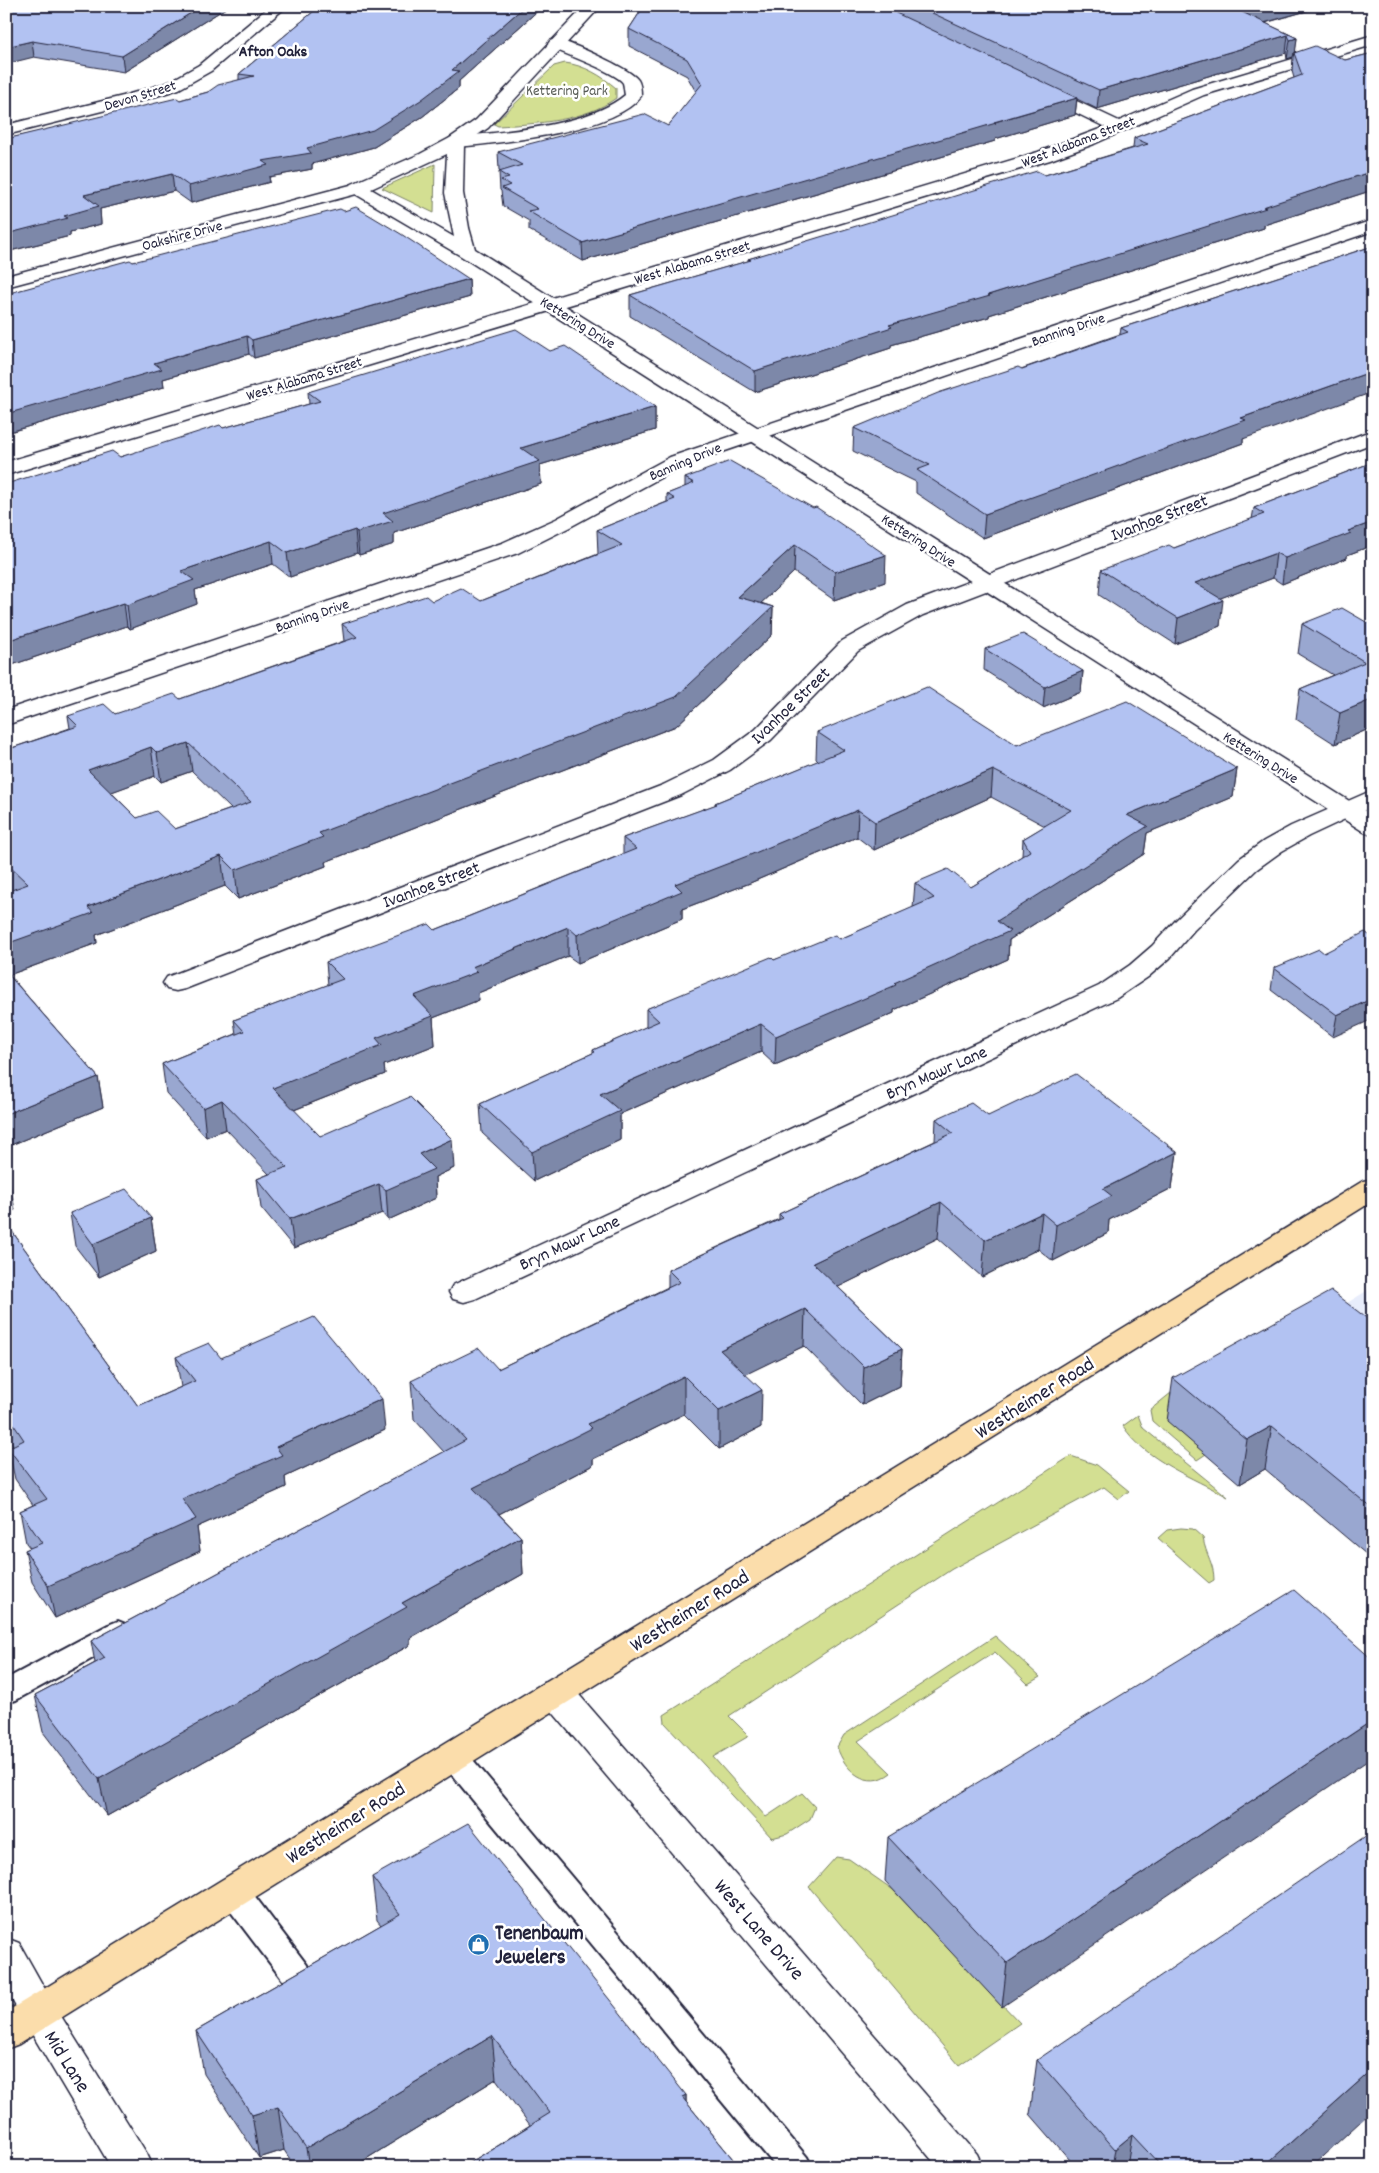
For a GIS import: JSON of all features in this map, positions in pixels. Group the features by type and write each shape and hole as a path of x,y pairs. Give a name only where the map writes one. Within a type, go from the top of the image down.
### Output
{"main road":[{"name":"Westheimer Road","path":"6,2032 1373,1188"}],"street":[{"name":"Devon Street","path":"6,130 128,100 173,86 205,68 280,6"},
{"path":"358,188 456,142 482,124 594,6"},
{"name":"West Alabama Street","path":"6,469 1044,156 1119,127 1198,92 1373,40"},
{"path":"456,142 514,136 562,127 619,110 630,102 634,91 631,82 620,74 556,44"},
{"path":"1030,85 1119,127"},
{"path":"456,142 454,193 460,228 467,252"},
{"name":"Kettering Drive","path":"358,188 467,252 550,304 1373,827"},
{"name":"Oakshire Drive","path":"6,282 358,188"},
{"name":"Banning Drive","path":"6,718 510,548 563,523 678,461 1373,224"},
{"name":"Ivanhoe Street","path":"176,983 672,790 722,765 763,736 850,646 915,610 1373,436"},
{"name":"Bryn Mawr Lane","path":"464,1292 1108,992 1161,952 1185,925 1248,864 1273,846 1373,797"},
{"name":"West Lane Drive","path":"556,1692 953,2164"},
{"name":"Mid Lane","path":"6,1954 38,2012 133,2167"}],"lane":[{"path":"6,1692 137,1622"},
{"path":"453,1756 796,2167"},
{"path":"233,1891 296,1974"}],"shaded area":[{"path":"1373,1287 1373,1341 1334,1311"}],"green space":[{"name":"Kettering Park","path":"565,63 586,69 605,79 616,88 616,98 590,112 559,120 498,126 494,124 554,66"},
{"path":"435,164 434,213 382,188"},
{"path":"1182,1384 1206,1454 1197,1460 1152,1421 1150,1410"},
{"path":"1138,1415 1143,1428 1228,1497 1157,1459 1144,1449 1123,1426"},
{"path":"1071,1456 1097,1465 1129,1491 1119,1499 1104,1487 952,1569 729,1716 749,1736 713,1757 766,1817 802,1793 815,1807 810,1819 787,1834 772,1838 665,1723 664,1715"},
{"path":"1193,1529 1203,1538 1214,1574 1214,1580 1209,1583 1158,1538 1167,1530"},
{"path":"995,1636 1040,1677 1028,1684 995,1652 858,1741 891,1773 874,1780 865,1779 851,1771 845,1764 837,1747 844,1735"},
{"path":"836,1857 849,1859 892,1889 1020,2023 959,2065 809,1887"}],"building":[{"path":"6,6 202,6 122,56 32,41 6,47"},
{"path":"320,6 525,6 452,70 459,71 421,100 373,130 307,148 311,153 262,161 268,165 189,186 172,174 84,195 99,206 64,216 68,218 6,234 6,139 177,98 180,100 208,92 218,85 254,76 239,74"},
{"path":"644,6 881,6 1077,98 582,243 528,211 538,209 502,188 510,185 501,180 509,178 499,172 522,165 498,152 644,114 668,126 702,84 687,59 629,29"},
{"path":"917,6 1263,6 1242,12 1297,38 1290,40 1288,35 1099,90"},
{"path":"1315,46 1345,60 1373,53 1373,171 1263,207 1266,208 988,295 990,296 889,325 892,327 755,371 630,295 751,260 748,259 1037,171 1045,175 1148,144 1134,138 1302,75 1294,53"},
{"path":"6,132 11,136 6,139"},
{"path":"356,207 469,279 252,340 247,336 154,363 162,369 6,414 6,294 130,260 133,262 340,209 344,211"},
{"path":"1373,246 1373,371 1241,418 1246,420 985,514 917,470 930,465 854,428 938,393 1018,367 1022,369 1128,332 1121,328"},
{"path":"516,329 550,351 565,346 655,407 521,448 540,461 383,513 393,521 357,532 355,530 287,553 271,541 181,571 194,580 127,605 124,603 6,641 6,484 112,451 120,457 220,425 223,428 320,401 308,392"},
{"path":"730,461 813,508 816,507 886,555 835,572 795,545 738,597 773,607 676,697 319,833 323,837 235,870 221,856 88,907 93,913 6,944 6,892 28,884 6,863 6,750 78,726 68,716 104,704 115,714 174,694 180,699 357,637 342,624 426,596 432,601 461,588 481,601 622,545 597,530 675,499 667,494 694,483 685,478","holes":["188,743 251,802 175,829 156,811 137,818 88,770 151,747 157,753"]},
{"path":"1373,462 1373,522 1348,531 1351,533 1285,558 1276,553 1195,583 1223,600 1178,618 1101,570 1169,545 1174,548 1264,514 1254,508"},
{"path":"1342,608 1373,626 1373,699 1340,713 1300,689 1365,662 1302,624"},
{"path":"1023,634 1083,671 1045,687 985,649"},
{"path":"927,687 1017,745 1127,701 1237,769 1127,815 1148,826 997,921 1010,931 894,983 896,985 776,1036 761,1024 600,1094 620,1111 532,1152 480,1104 659,1021 646,1009 771,957 774,960 835,935 840,939 934,898 915,883 948,869 971,887 1030,851 1023,839 1071,810 993,770 875,822 858,810 675,884 682,891 577,935 568,927 472,967 477,972 414,996 433,1016 376,1038 382,1045 273,1088 320,1136 410,1097 452,1139 419,1154 434,1169 386,1190 379,1184 290,1219 257,1179 287,1167 222,1100 203,1108 162,1064 244,1031 234,1020 343,979 326,962 429,924 435,930 636,849 623,838 717,804 715,803 844,750 817,732"},
{"path":"1365,932 1373,938 1373,998 1337,1015 1274,968 1319,949 1324,953"},
{"path":"6,972 98,1077 6,1114"},
{"path":"1076,1074 1177,1152 1103,1189 1112,1196 1056,1225 1042,1213 985,1240 941,1202 813,1263 902,1349 864,1367 805,1309 720,1350 762,1390 719,1411 684,1376 588,1424 592,1428 473,1488 521,1537 402,1603 407,1607 99,1779 35,1695 105,1658 91,1641 466,1440 411,1381 479,1348 498,1369 680,1282 668,1270 783,1218 779,1214 953,1133 936,1119 971,1103 988,1116"},
{"path":"126,1189 151,1218 93,1244 70,1213"},
{"path":"6,1223 138,1406 195,1381 176,1357 209,1343 221,1358 314,1317 382,1399 276,1447 282,1455 182,1499 196,1519 48,1586 25,1550 42,1543 20,1511 47,1499 8,1448 24,1440 6,1413"},
{"path":"1331,1291 1373,1323 1373,1509 1272,1426 1247,1440 1173,1378"},
{"path":"1294,1590 1373,1660 1373,1720 1007,1963 888,1837"},
{"path":"468,1823 686,2095 682,2097 737,2164 733,2167 463,2167 550,2113 492,2036 306,2148 278,2107 252,2115 196,2031 400,1914 372,1877"},
{"path":"1373,1831 1373,2069 1263,2167 1162,2167 1132,2135 1115,2149 1037,2060"}],"place":[{"name":"Tenenbaum Jewelers","path":"479,1944"}],"district":[{"name":"Afton Oaks","path":"273,50"}]}
